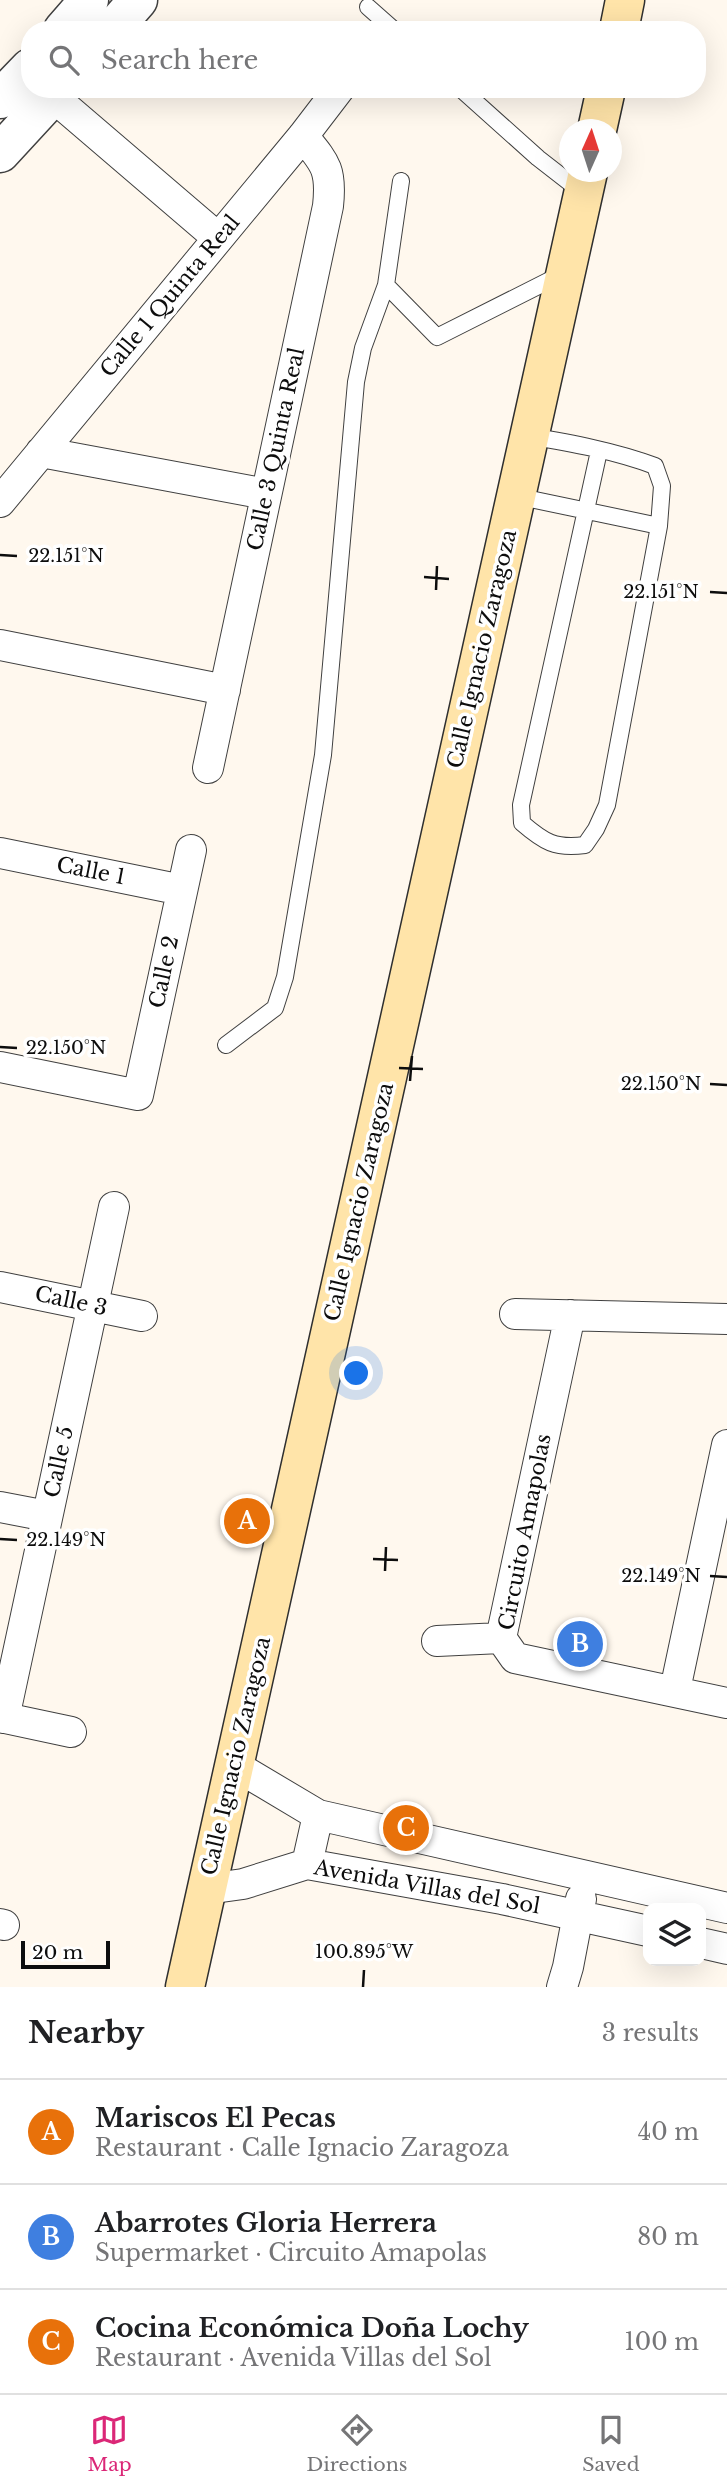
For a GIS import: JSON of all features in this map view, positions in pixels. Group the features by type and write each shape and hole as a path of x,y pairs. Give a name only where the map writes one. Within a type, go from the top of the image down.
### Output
{"main road":[{"path":"621,21 625,0"},
{"path":"599,119 604,98"},
{"name":"Calle Ignacio Zaragoza","path":"185,1987 585,182"}],"street":[{"path":"71,21 89,0"},
{"path":"120,21 138,0"},
{"path":"0,153 28,98"},
{"path":"52,98 92,128 218,238"},
{"name":"Calle 1 Quinta Real","path":"0,502 332,98"},
{"name":"Calle 3 Quinta Real","path":"208,768 328,206 330,185 325,163 303,136"},
{"path":"41,452 267,494"},
{"path":"0,645 225,690"},
{"name":"Calle 2","path":"0,1067 138,1095 191,850"},
{"name":"Calle 1","path":"0,853 182,890"},
{"name":"Calle 5","path":"2,1717 114,1207"},
{"name":"Calle 3","path":"0,1287 142,1316"},
{"path":"515,1314 727,1320"},
{"name":"Circuito Amapolas","path":"570,1315 501,1638 515,1658 727,1703"},
{"path":"675,1690 727,1445"},
{"path":"0,1507 47,1516"},
{"path":"437,1641 501,1638"},
{"path":"2,1717 71,1732"},
{"name":"Avenida Villas del Sol","path":"234,1765 318,1815 727,1908"},
{"path":"307,1864 318,1815"},
{"name":"Avenida Villas del Sol","path":"207,1889 243,1884 307,1864 502,1899 643,1930"},
{"path":"562,1987 585,1876"},
{"path":"706,1944 727,1949"}],"lane":[{"path":"368,7 384,21"},
{"path":"471,98 538,158 559,169"},
{"path":"226,1045 275,1008 285,977 323,755 356,382 363,348 386,285 401,181"},
{"path":"386,285 437,337 565,273"},
{"path":"529,436 578,444 655,466 663,485 659,526 607,805 596,829 584,845 570,847 549,844 522,823 521,805 599,451"},
{"path":"516,496 659,526"}],"place":[{"name":"Mariscos El Pecas","path":"247,1521"},
{"name":"Abarrotes Gloria Herrera","path":"580,1644"},
{"name":"Cocina Económica Doña Lochy","path":"406,1828"}]}
